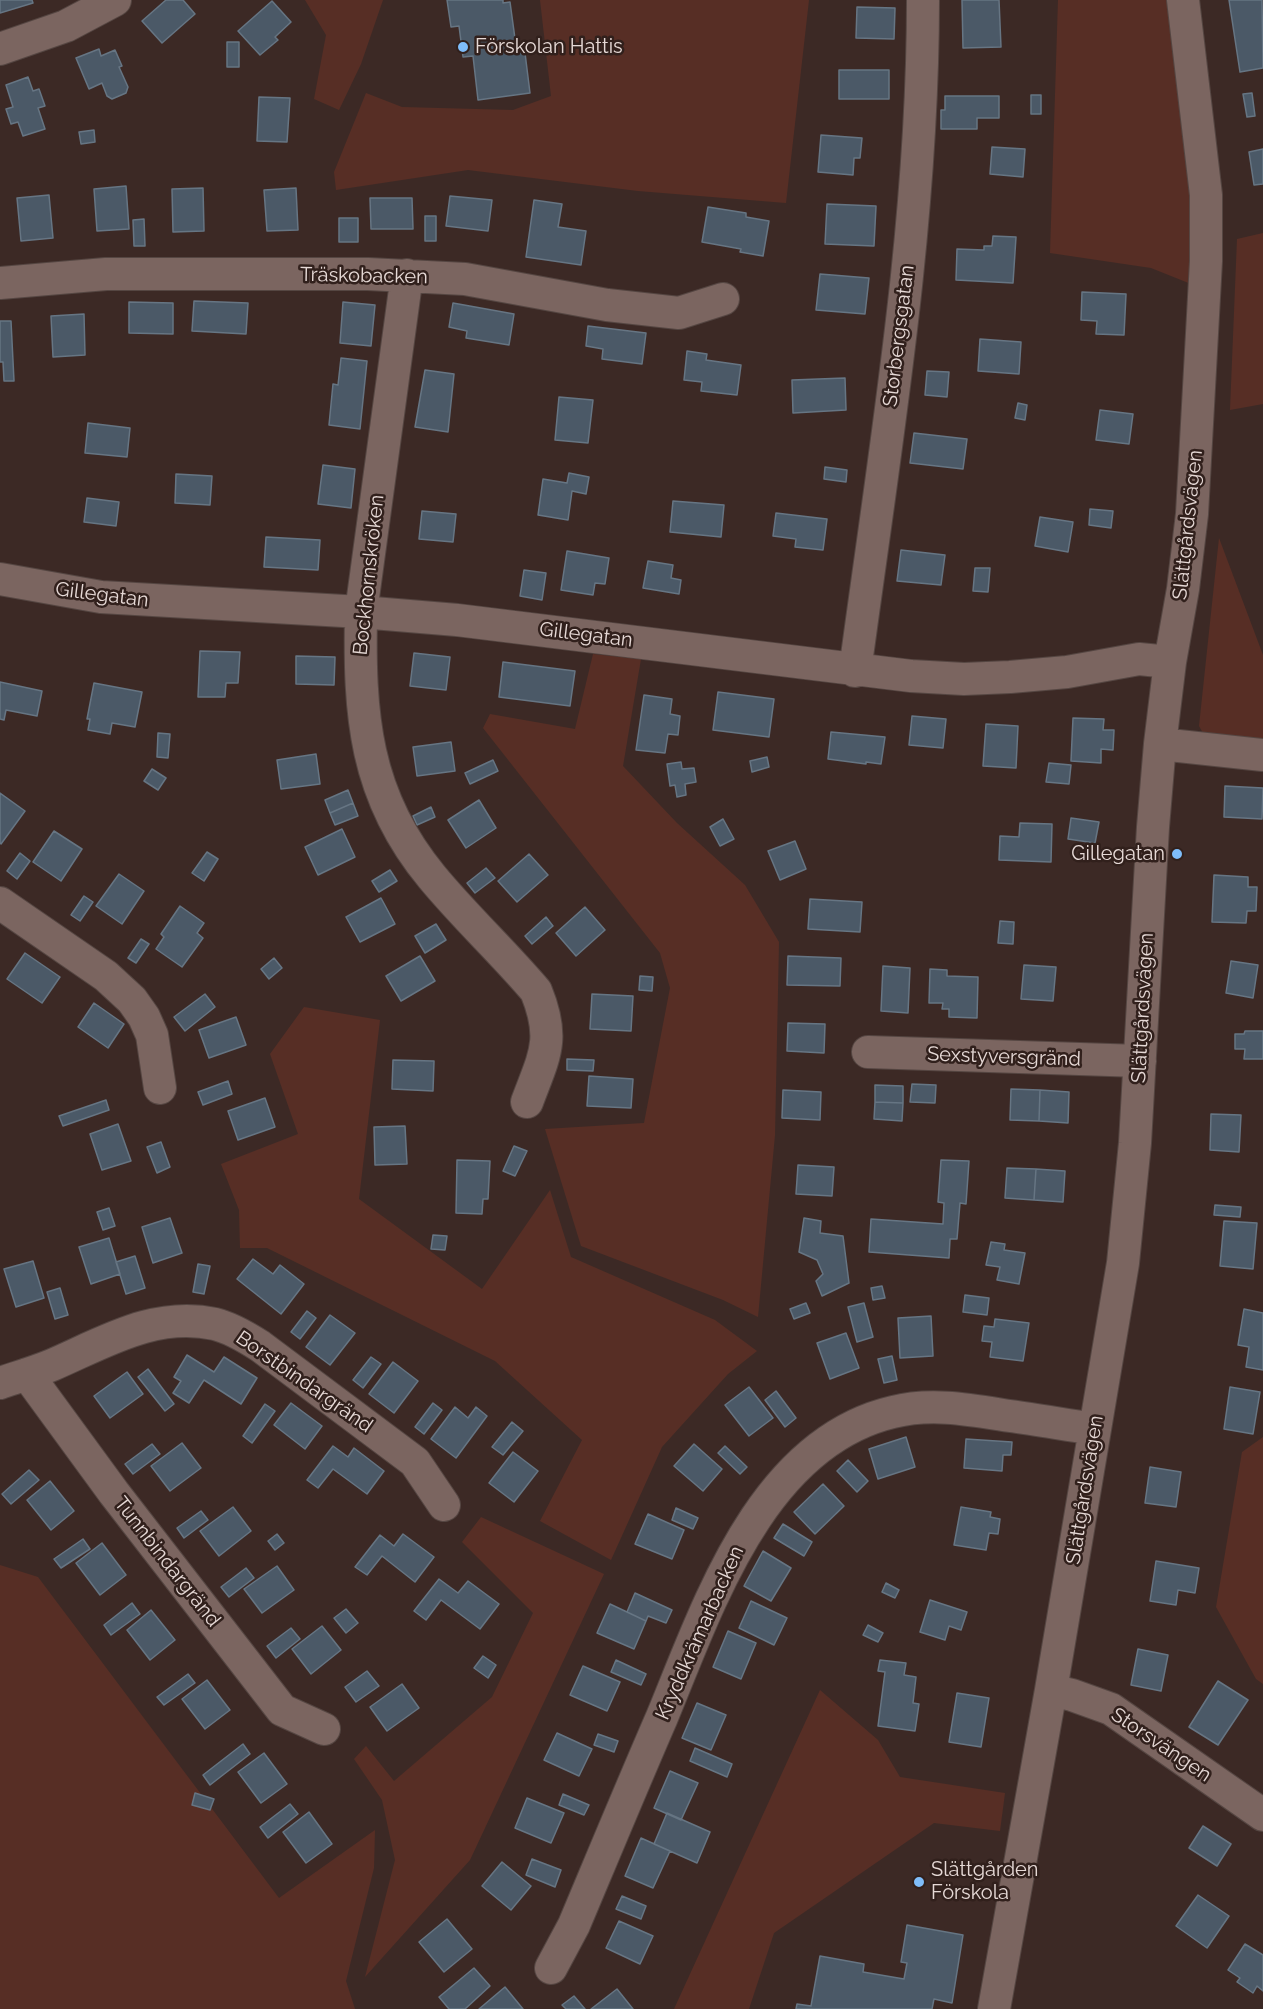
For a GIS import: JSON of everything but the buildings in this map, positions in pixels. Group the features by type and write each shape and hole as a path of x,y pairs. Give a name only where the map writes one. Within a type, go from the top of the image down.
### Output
{"street":[{"path":"0,49 66,26 115,0"},
{"name":"Storbergsgatan","path":"855,671 899,348 908,262 916,172 922,0"},
{"name":"Slättgårdsvägen","path":"994,2009 1051,1690 1123,1263 1135,1143 1153,828 1170,662 1183,589 1192,514 1206,261 1206,195 1183,0"},
{"name":"Träskobacken","path":"0,283 106,274 407,275 465,279 607,305 679,313 723,299"},
{"name":"Bockhornskröken","path":"407,275 361,612 360,661 366,729 374,772 388,811 404,839 433,878 536,991 548,1028 546,1049 527,1102"},
{"name":"Gillegatan","path":"0,579 101,597 361,612 536,628 855,671 911,676 975,679 1066,672 1139,659 1170,662"},
{"path":"1160,744 1263,755"},
{"path":"0,903 106,976 132,1000 144,1017 152,1035 160,1088"},
{"name":"Sexstyversgränd","path":"868,1052 1140,1061"},
{"name":"Borstbindargränd","path":"13,1379 142,1326 179,1321 216,1324 260,1346 415,1462 444,1505"},
{"name":"Tunnbindargränd","path":"13,1379 114,1493 282,1710 324,1729"},
{"name":"Kryddkrämarbacken","path":"551,1968 574,1925 714,1590 744,1536 773,1494 790,1475 815,1452 842,1434 874,1417 894,1411 954,1408 1095,1429"},
{"name":"Storsvängen","path":"1051,1690 1111,1709 1263,1815"}],"shaded area":[{"path":"305,0 383,0 361,64 339,110 314,99 326,35"},
{"path":"540,0 809,0 786,203 638,191 468,170 336,190 334,172 366,93 402,107 513,110 551,96"},
{"path":"1058,0 1168,0 1193,196 1191,284 1151,268 1050,253"},
{"path":"1263,233 1263,404 1230,410 1237,239"},
{"path":"1219,538 1263,655 1263,742 1204,735 1199,726"},
{"path":"593,654 641,659 623,766 677,823 745,885 779,942 775,1135 758,1317 723,1300 581,1246 545,1129 644,1123 670,988 660,953 483,728 490,714 575,729"},
{"path":"304,1007 380,1020 359,1199 482,1289 550,1190 571,1257 715,1320 757,1351 728,1374 662,1447 611,1560 540,1521 582,1440 495,1361 267,1248 240,1248 239,1210 221,1164 298,1134 270,1054"},
{"path":"1263,1437 1263,1684 1256,1679 1216,1607 1242,1452"},
{"path":"481,1517 604,1574 470,1860 365,1977 395,1860 382,1800 354,1759 366,1746 394,1781 492,1697 533,1613 462,1542"},
{"path":"0,1565 38,1577 279,1898 375,1830 374,1868 346,1981 355,2009 0,2009"},
{"path":"820,1690 878,1740 900,1777 1005,1793 1000,1831 934,1823 774,1933 749,2009 674,2009"}],"place":[{"name":"Förskolan Hattis","path":"463,47"},
{"name":"Gillegatan","path":"1177,854"},
{"name":"Slättgården Förskola","path":"919,1882"}]}
